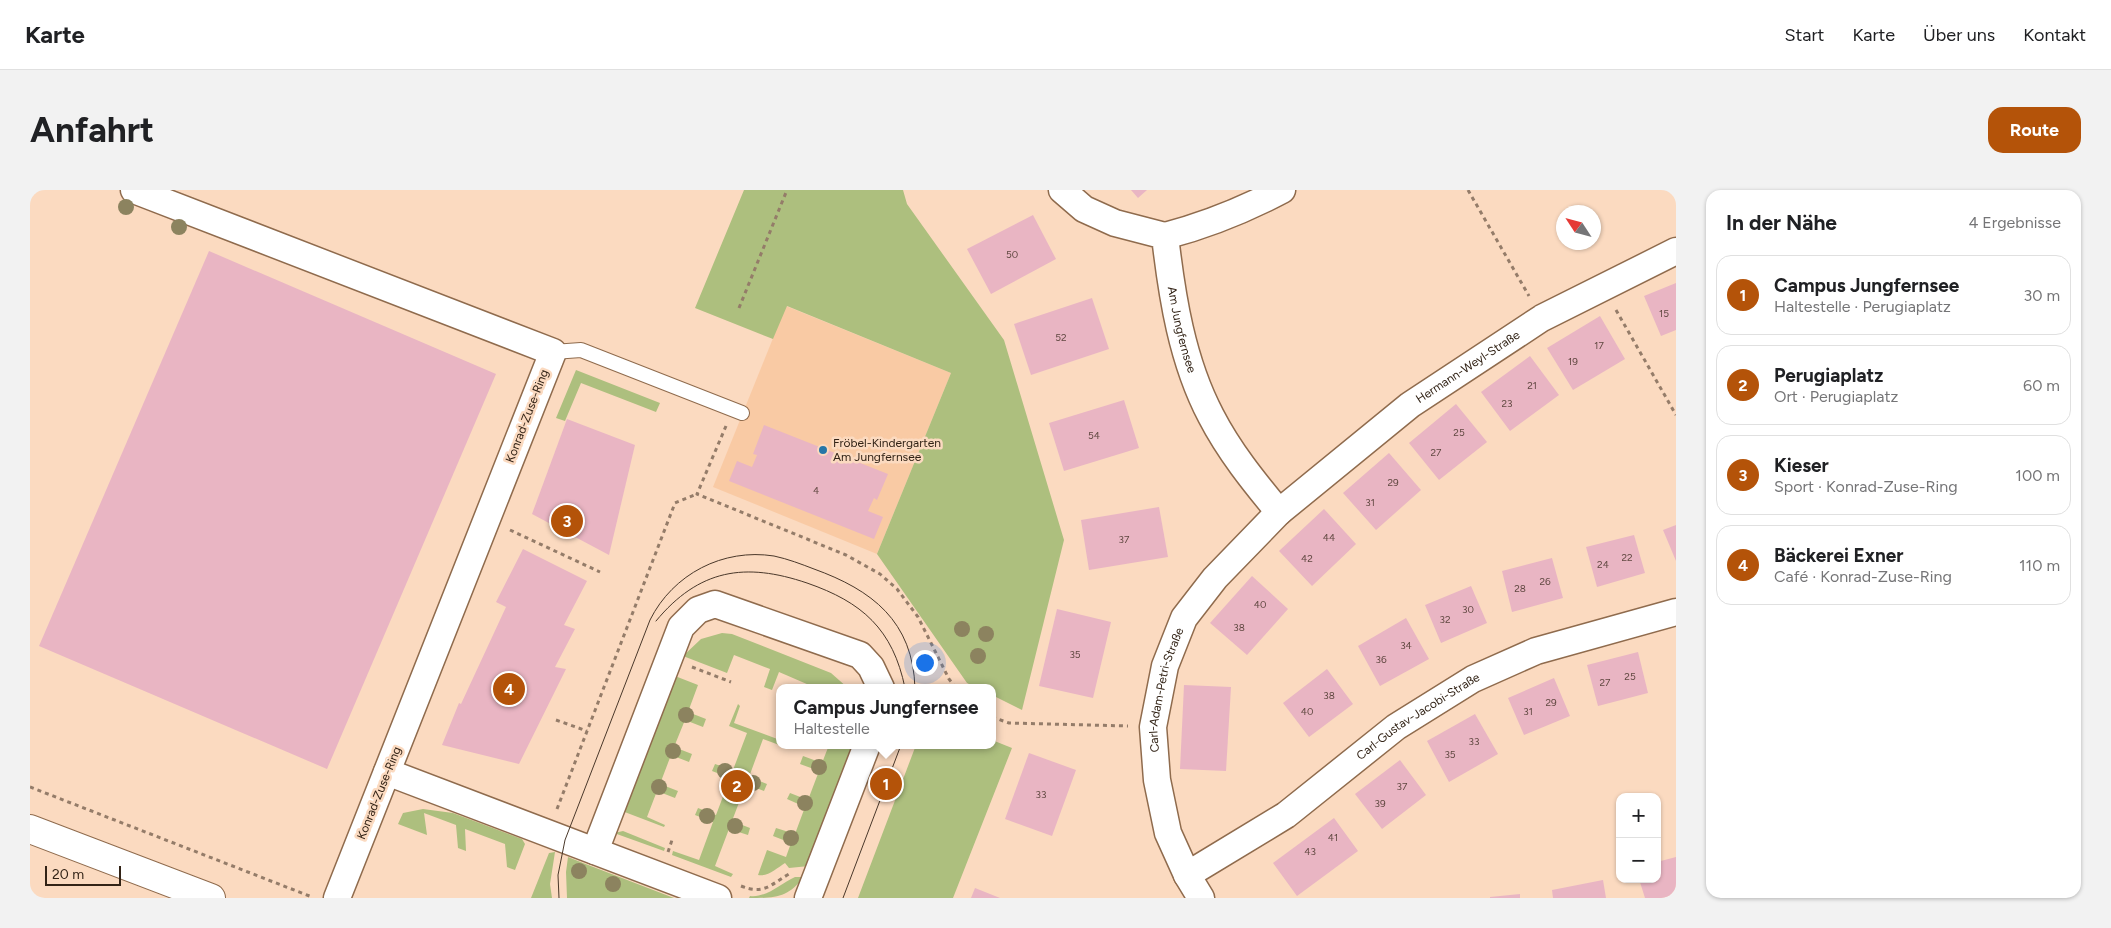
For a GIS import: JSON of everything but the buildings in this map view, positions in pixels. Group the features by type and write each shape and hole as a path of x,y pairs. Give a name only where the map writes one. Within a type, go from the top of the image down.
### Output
{"main road":[{"path":"30,829 211,898"}],"street":[{"path":"1062,190 1084,209 1114,223 1165,236 1205,226 1243,211 1282,190"},
{"path":"145,192 553,352"},
{"name":"Am Jungfernsee","path":"1165,236 1170,284 1187,359 1207,408 1243,469 1279,512"},
{"name":"Hermann-Weyl-Straße","path":"1279,512 1410,405 1542,318 1676,251"},
{"name":"Konrad-Zuse-Ring","path":"337,898 553,352"},
{"name":"Carl-Adam-Petri-Straße","path":"1201,898 1187,875 1168,833 1157,780 1153,727 1165,666 1184,618 1215,578 1279,512"},
{"path":"595,851 682,628 698,610 715,604 860,655 871,667 878,684"},
{"name":"Carl-Gustav-Jacobi-Straße","path":"1187,875 1286,815 1396,727 1473,679 1536,651 1676,612"},
{"path":"808,898 866,749"},
{"path":"387,772 718,898"}],"lane":[{"path":"553,352 581,350 738,412"}],"path":[{"path":"739,308 787,190"},
{"path":"1468,190 1542,318"},
{"path":"1604,287 1676,415"},
{"path":"547,833 675,503 697,494 738,412"},
{"path":"697,494 846,555 880,574 897,589 918,617 953,684"},
{"path":"487,520 600,572"},
{"path":"996,718 1009,723 1153,727"},
{"path":"556,720 587,731"},
{"path":"30,787 315,898"},
{"path":"666,858 672,840"}],"shaded area":[{"name":"Fröbel-Kindergarten Am Jungfernsee","path":"786,306 951,373 877,554 713,487"}],"green space":[{"path":"744,190 903,190 907,204 1004,340 1064,540 1022,710 996,697 996,684 967,683 877,554 951,373 787,306 773,339 695,308"},
{"path":"576,370 660,403 656,412 581,383 565,421 556,418"},
{"path":"722,633 732,634 831,673 843,684 807,684 779,672 772,690 764,687 770,669 734,655 727,673 683,656 701,639"},
{"path":"675,676 698,685 688,712 706,719 703,727 685,720 674,747 692,754 689,762 671,755 660,784 678,791 675,798 657,791 647,817 665,825 664,827 622,811"},
{"path":"738,704 740,706 734,723 776,739 776,744 763,739 749,777 767,784 764,791 746,784 732,821 750,828 748,835 729,829 715,866 733,874 731,877 672,855 673,851 699,860 713,822 695,815 698,808 716,815 730,778 712,771 715,764 733,770 747,733 729,726"},
{"path":"996,742 1012,748 953,898 858,898 914,749 996,749"},
{"path":"827,749 853,749 809,866 789,868 785,863 776,870 758,875 767,850 786,857 791,843 773,836 776,828 795,834 805,807 787,799 790,793 808,800 819,771 800,764 803,756 822,763"},
{"path":"423,809 453,813 522,839 525,844 515,870 507,867 505,844 465,829 466,851 458,848 456,825 424,813 427,835 398,824 403,813"},
{"path":"623,831 665,848 664,851 614,833"},
{"path":"555,852 550,884 552,898 531,898 549,853"},
{"path":"568,857 674,898 567,898 566,872"},
{"path":"795,877 804,877 786,893 767,898 749,898 750,896 762,895"}],"tram line":[{"path":"559,898 558,875 565,840 650,620 672,589 686,577 718,561 736,556 755,555 774,556 789,560 835,577 871,598 886,611 907,644 914,684"},
{"path":"656,621 689,590 706,581 724,575 743,572 784,576 827,591 859,609 883,634 900,667 904,684"},
{"path":"843,898 899,749"}],"place":[{"name":"Fröbel-Kindergarten Am Jungfernsee","path":"823,450"},
{"name":"Kieser","path":"567,521"},
{"name":"Bäckerei Exner","path":"509,689"},
{"name":"Campus Jungfernsee","path":"886,784"},
{"name":"Perugiaplatz","path":"737,786"}]}
